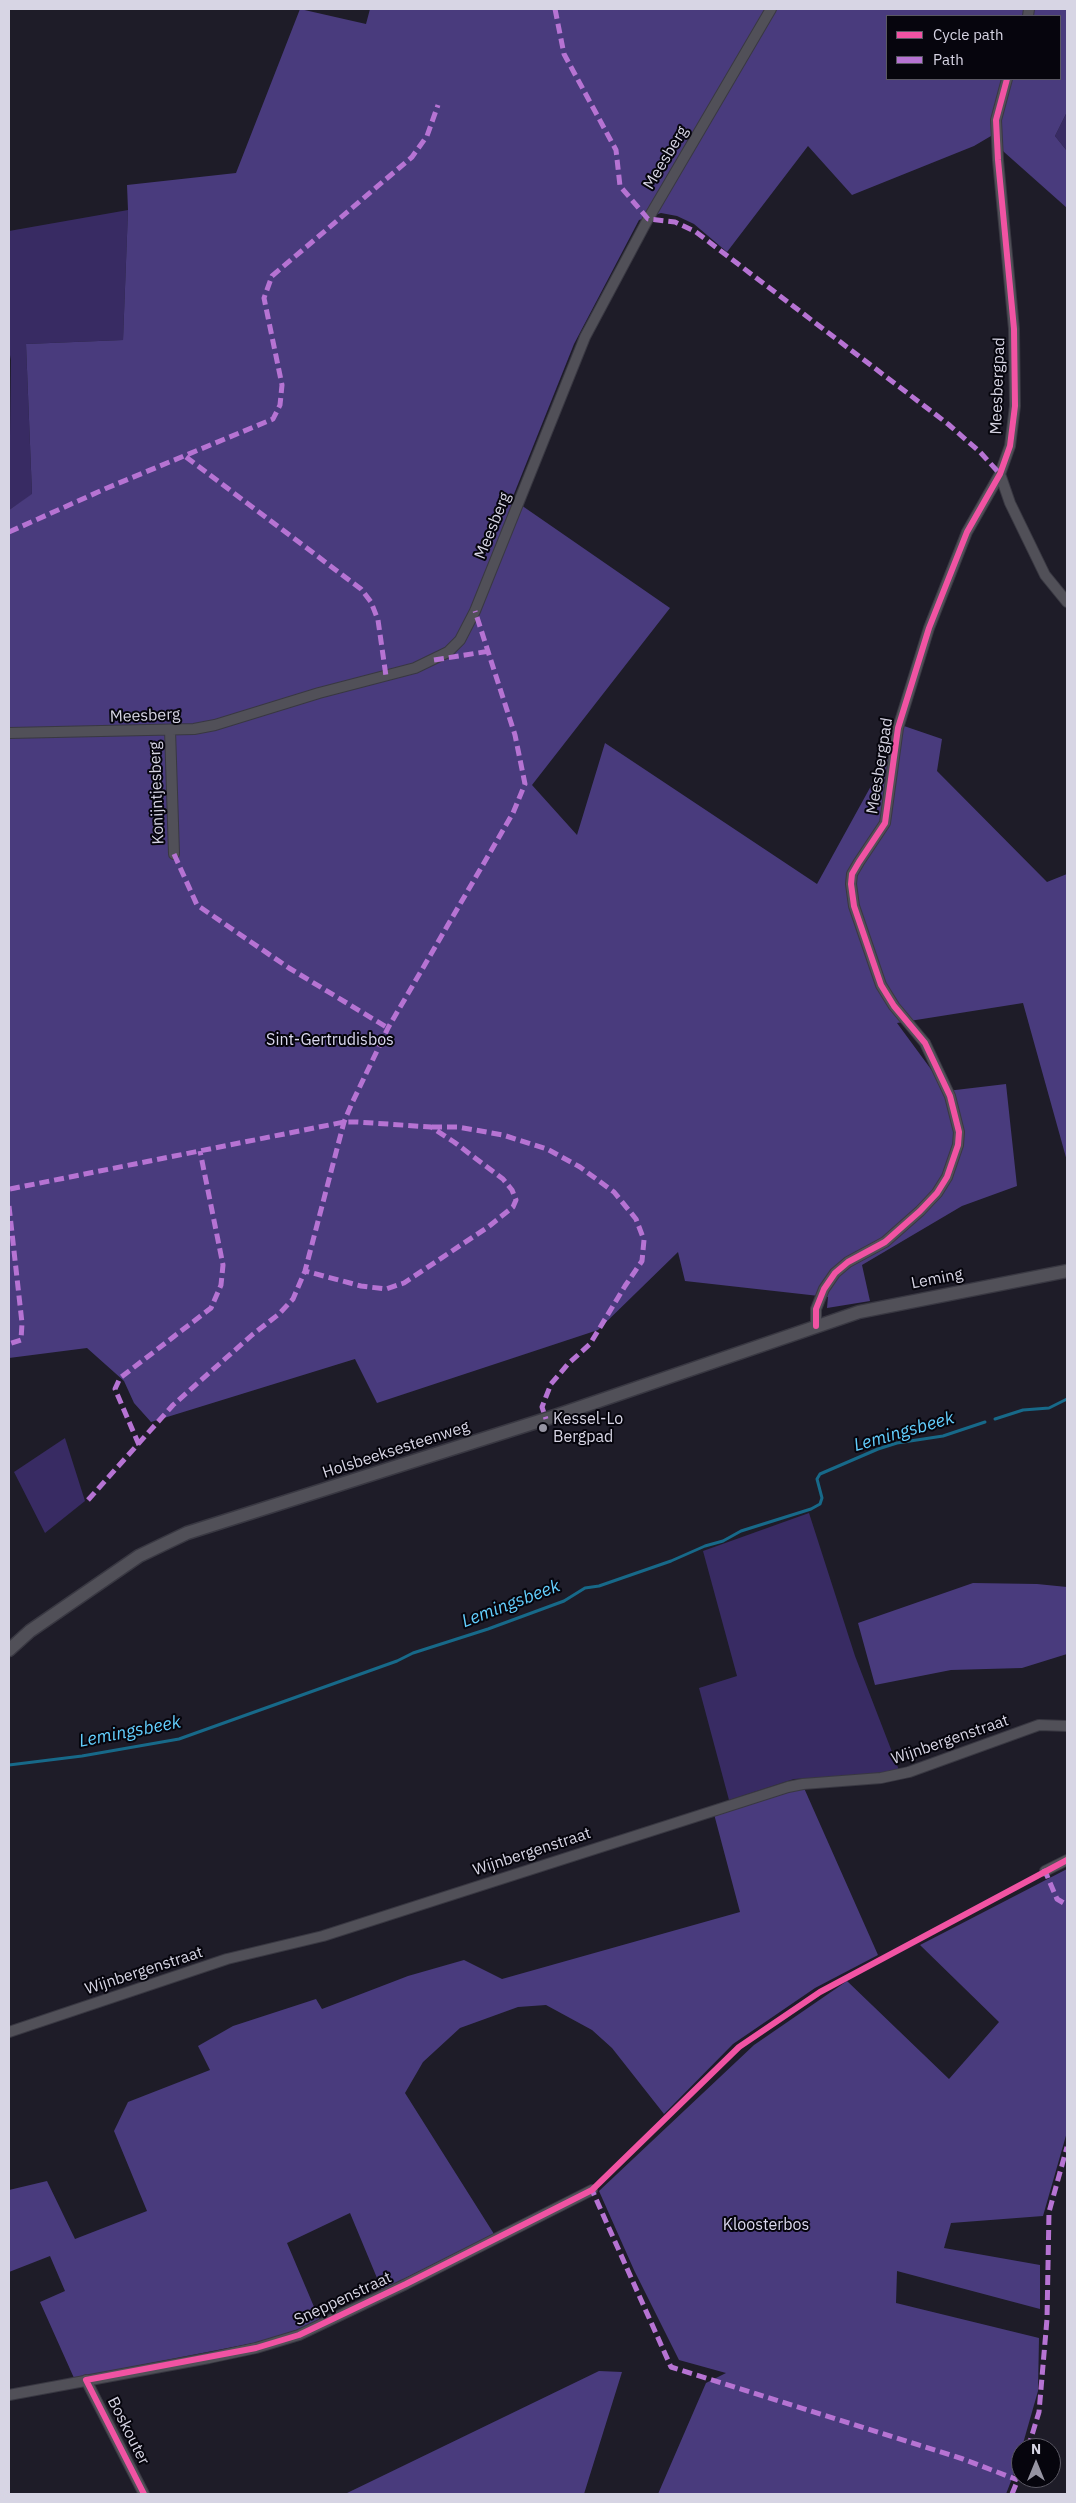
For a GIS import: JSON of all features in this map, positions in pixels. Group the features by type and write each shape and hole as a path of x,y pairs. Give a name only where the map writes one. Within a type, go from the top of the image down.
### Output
{"street":[{"name":"Meesberg","path":"9,733 170,730 215,725 319,693 415,668 448,652 460,640 475,611 585,337 648,218 770,9"},
{"name":"Meesbergpad","path":"816,1326 816,1309 824,1290 835,1274 848,1262 885,1242 920,1211 947,1177 958,1145 954,1110 925,1043 894,1006 881,985 854,906 851,884 852,874 885,823 894,748 929,628 967,532 1000,474 1010,446 1015,396 1014,329 996,133 998,107 1007,80"},
{"path":"1000,474 1010,503 1045,576 1067,602"},
{"name":"Konijntjesberg","path":"170,730 174,854"},
{"name":"Leming","path":"816,1326 860,1312 1067,1271"},
{"name":"Holsbeeksesteenweg","path":"9,1650 30,1631 139,1556 187,1533 546,1420 816,1326"},
{"name":"Wijnbergenstraat","path":"9,2032 227,1959 323,1936 788,1787 803,1784 881,1778 909,1772 1038,1725 1067,1726"},
{"path":"1045,1871 1067,1860"},
{"name":"Sneppenstraat","path":"9,2395 247,2350 299,2335 406,2284 592,2190"},
{"name":"Boskouter","path":"86,2380 144,2494"}],"shaded area":[{"path":"1067,112 1067,151 1055,136"},
{"path":"128,210 123,340 26,344 32,495 9,510 11,360 9,350 9,231"},
{"path":"65,1438 85,1501 45,1533 14,1472"},
{"path":"809,1513 855,1656 899,1770 868,1775 794,1779 729,1800 699,1688 737,1676 703,1551"}],"green space":[{"name":"Sint-Gertrudisbos","path":"300,9 366,24 370,9 1067,9 1067,112 1055,136 1067,151 1067,208 1004,152 991,136 974,146 852,195 808,146 727,252 694,224 677,216 661,213 639,220 574,344 510,504 521,505 670,608 532,785 577,835 605,743 817,884 904,726 942,739 937,771 1047,882 1067,874 1067,1161 1023,1003 897,1023 947,1091 1006,1084 1017,1186 962,1206 862,1265 870,1301 827,1308 828,1297 685,1281 678,1252 598,1330 377,1403 355,1359 151,1422 134,1403 124,1381 87,1348 9,1358 9,510 32,494 26,344 123,340 128,210 127,185 236,173"},
{"path":"973,1583 1037,1584 1067,1587 1067,1654 1022,1668 951,1670 875,1685 858,1623"},
{"path":"804,1788 878,1955 815,1988 733,2044 664,2114 612,2048 592,2030 546,2005 518,2007 460,2028 423,2062 405,2093 494,2234 382,2290 350,2213 287,2243 320,2321 269,2340 74,2378 40,2302 65,2291 50,2256 9,2272 9,2190 47,2181 75,2239 147,2211 114,2131 128,2102 210,2070 198,2046 233,2026 316,1999 322,2009 408,1976 464,1960 502,1979 740,1912 714,1814"},
{"name":"Kloosterbos","path":"1067,1869 1067,2132 1043,2216 951,2223 944,2248 1040,2265 1040,2309 897,2271 896,2303 1039,2338 1038,2391 1025,2438 1011,2438 1011,2481 1006,2494 658,2494 706,2383 726,2373 679,2360 634,2270 599,2191 754,2045 847,1981 949,2079 999,2022 920,1945"},
{"path":"599,2371 622,2372 584,2494 345,2494"}],"waterway":[{"name":"Lemingsbeek","path":"995,1419 1023,1410 1049,1408 1067,1399"},
{"name":"Lemingsbeek","path":"9,1765 82,1756 179,1739 397,1661 413,1653 488,1629 564,1601 585,1588 599,1586 671,1561 705,1546 723,1541 741,1531 811,1509 820,1504 822,1498 817,1479 820,1474 878,1449 897,1443 943,1436 985,1422"}],"marked path":[{"path":"555,9 564,54 616,150 620,186 648,219 675,222 696,232 948,424 980,452 1000,474"},
{"path":"9,532 107,488 273,419 280,405 282,385 264,298 272,276 412,157 427,136 438,105"},
{"path":"186,457 361,589 371,602 378,620 386,676"},
{"path":"88,1500 173,1405 252,1335 279,1314 293,1299 305,1271 344,1122 352,1103 388,1028 513,813 525,784 515,735 475,611"},
{"path":"434,660 490,651"},
{"path":"174,854 197,905 289,968 388,1028"},
{"path":"10,1189 344,1122 357,1122 431,1127 503,1179 512,1190 516,1200 513,1207 488,1227 404,1283 386,1289 361,1286 305,1271"},
{"path":"432,1127 458,1127 503,1135 547,1149 580,1167 614,1192 636,1219 644,1240 642,1261 590,1344 568,1364 551,1384 542,1407 546,1419"},
{"path":"139,1445 115,1389 120,1378 211,1308 221,1285 223,1265 200,1151"},
{"path":"9,1206 22,1323 21,1340 9,1344"},
{"path":"1043,1872 1045,1871 1057,1899 1067,1905"},
{"path":"1031,2438 1039,2412 1047,2319 1049,2212 1067,2147"},
{"path":"595,2187 592,2190 671,2367 963,2459 1011,2477"},
{"path":"1012,2494 1014,2488"}],"cycle path":[{"path":"816,1326 816,1309 824,1289 835,1273 848,1262 885,1242 920,1211 937,1193 947,1177 958,1145 959,1132 950,1096 925,1043 894,1006 881,985 854,906 851,884 852,874 885,823 898,728 929,628 967,532 1000,474 1010,446 1015,406 1014,329 996,120 1007,80"},
{"path":"144,2494 86,2380 256,2348 299,2335 406,2284 592,2190 739,2047 820,1992 1067,1860"}],"place":[{"name":"Kessel-Lo Bergpad","path":"543,1428"}]}
